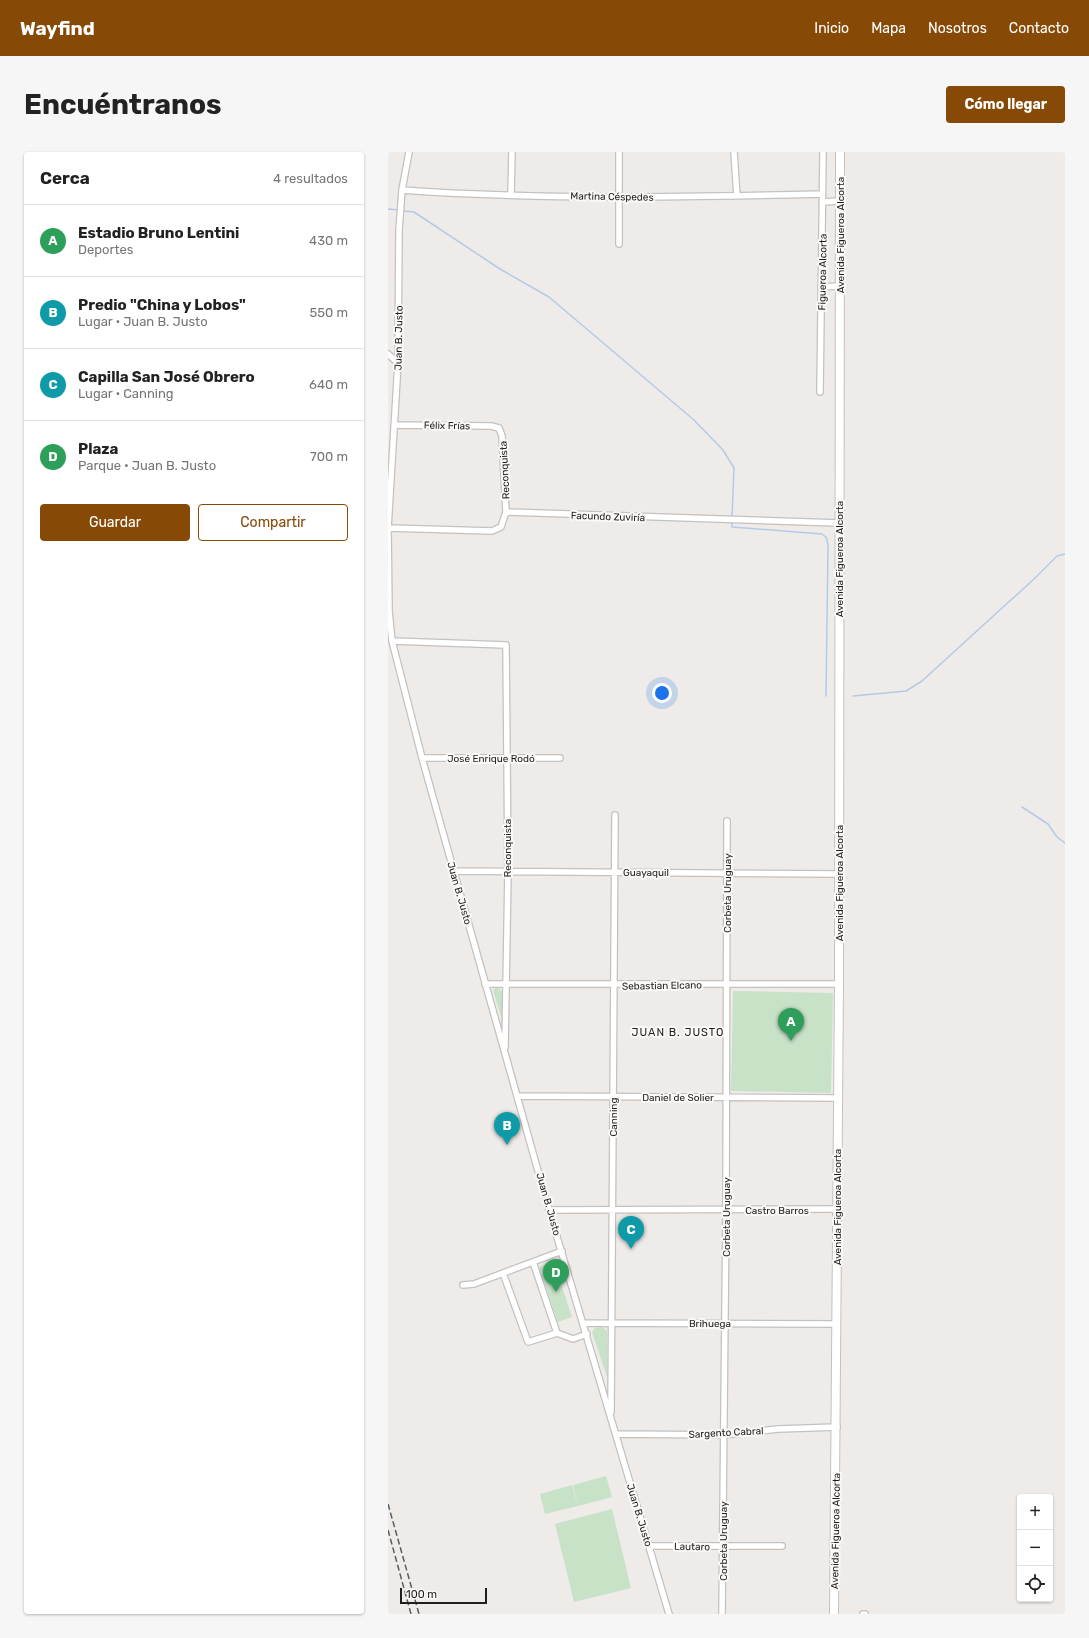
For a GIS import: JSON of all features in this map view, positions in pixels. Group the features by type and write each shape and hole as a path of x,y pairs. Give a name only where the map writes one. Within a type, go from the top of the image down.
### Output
{"main road":[{"name":"Avenida Figueroa Alcorta","path":"834,1614 837,1428 839,984 840,152"}],"street":[{"name":"Juan B. Justo","path":"409,152 402,190 399,230 398,363 388,528 389,611 392,641 422,758 485,984 562,1252 669,1614"},
{"path":"511,194 512,152"},
{"path":"619,152 619,244"},
{"path":"734,152 737,196"},
{"name":"Figueroa Alcorta","path":"820,392 823,152"},
{"name":"Martina Céspedes","path":"402,190 449,193 618,197 822,194"},
{"path":"823,202 840,201"},
{"path":"822,287 840,286"},
{"path":"388,354 398,363"},
{"name":"Félix Frías","path":"394,425 490,426 499,428"},
{"name":"Reconquista","path":"499,428 502,436 506,512"},
{"path":"388,528 492,531 500,527 506,512"},
{"name":"Facundo Zuviría","path":"506,512 839,523"},
{"name":"Reconquista","path":"392,641 506,645 508,871 505,1052"},
{"name":"José Enrique Rodó","path":"422,758 560,758"},
{"name":"Canning","path":"611,1418 615,815"},
{"name":"Corbeta Uruguay","path":"722,1614 724,1547 724,1324 728,984 727,821"},
{"name":"Guayaquil","path":"454,871 839,874"},
{"name":"Sebastian Elcano","path":"485,984 839,984"},
{"name":"Daniel de Solier","path":"518,1096 838,1098"},
{"name":"Castro Barros","path":"550,1210 837,1209"},
{"path":"463,1285 474,1284 562,1252"},
{"path":"533,1262 557,1333"},
{"path":"503,1273 528,1342 557,1333 573,1339 587,1334"},
{"name":"Brihuega","path":"584,1323 837,1324"},
{"name":"Sargento Cabral","path":"616,1434 724,1435 778,1430 837,1428"},
{"name":"Lautaro","path":"649,1546 782,1546"}],"green space":[{"path":"497,987 503,992 502,1020 493,990"},
{"path":"733,991 833,993 831,1093 731,1091"},
{"path":"554,1262 572,1317 558,1322 539,1267"},
{"path":"602,1327 607,1331 607,1377 592,1332 595,1328"},
{"path":"606,1476 612,1497 578,1506 573,1485"},
{"path":"572,1485 578,1506 545,1514 540,1494"},
{"path":"612,1509 631,1588 574,1602 555,1524"}],"waterway":[{"path":"388,209 399,210"},
{"path":"403,211 414,212 500,269 549,297 694,420 723,450 734,468 732,518"},
{"path":"732,522 732,527 822,534 826,537 828,544 826,696"},
{"path":"853,696 906,691 922,681 1034,579 1057,556 1065,554"},
{"path":"1022,807 1048,824 1057,837 1065,843"}],"railway":[{"path":"388,1504 419,1614"},
{"path":"388,1530 411,1614"}],"place":[{"name":"Estadio Bruno Lentini","path":"791,1041"},
{"name":"Predio \"China y Lobos\"","path":"507,1145"},
{"name":"Capilla San José Obrero","path":"631,1249"},
{"name":"Plaza","path":"556,1292"}],"district":[{"name":"JUAN B. JUSTO","path":"678,1032"}]}
